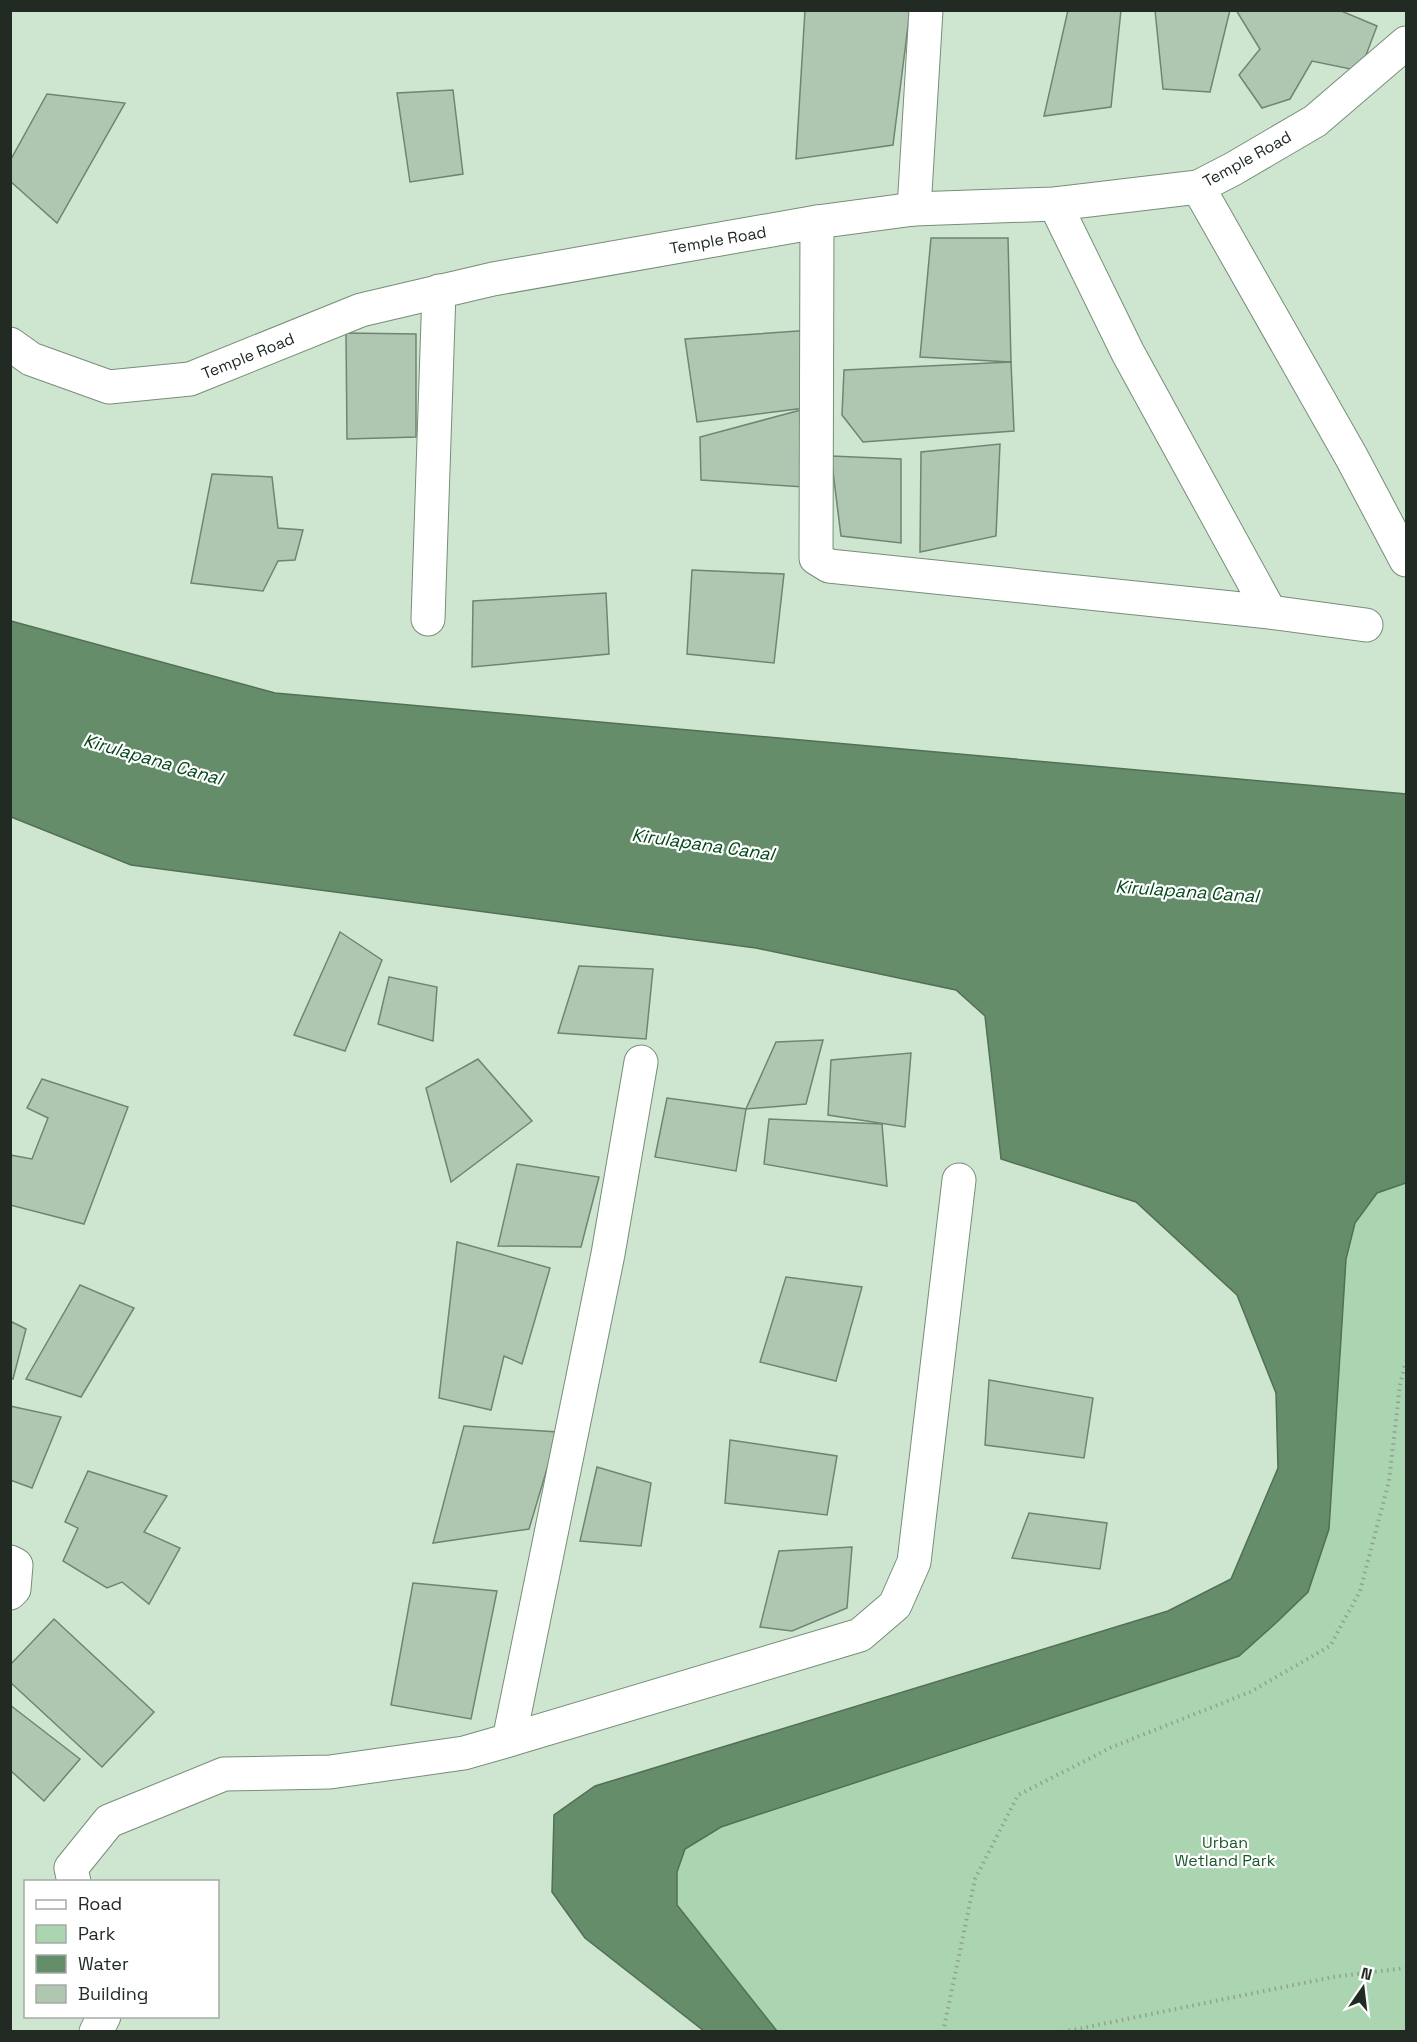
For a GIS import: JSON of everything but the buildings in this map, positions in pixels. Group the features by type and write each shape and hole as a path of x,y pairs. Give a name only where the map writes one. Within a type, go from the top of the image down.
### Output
{"street":[{"path":"914,209 926,10"},
{"name":"Temple Road","path":"10,344 32,359 109,387 190,379 361,310 493,279 817,222 914,209 1055,204 1198,187 1315,121 1407,43"},
{"path":"1198,187 1407,560"},
{"path":"1055,204 1128,353 1270,612"},
{"path":"817,222 816,558 829,566 1270,612 1366,626"},
{"path":"428,619 439,291"},
{"path":"509,1740 608,1254 641,1062"},
{"path":"74,1880 71,1868 109,1821 224,1774 330,1772 464,1753 860,1635 895,1605 914,1562 959,1180"},
{"path":"10,1562 16,1565 15,1589 10,1593"}],"path":[{"path":"943,2031 975,1879 1018,1795 1112,1747 1250,1692 1330,1646 1360,1591 1389,1481 1400,1385 1407,1361"},
{"path":"1063,2031 1333,1977 1407,1968"}],"green space":[{"name":"Urban Wetland Park","path":"1406,1183 1406,2031 777,2031 677,1904 677,1872 684,1849 721,1827 1239,1656 1329,1529 1346,1259 1355,1223 1377,1193"}],"water":[{"name":"Kirulapana Canal","path":"11,621 275,693 1406,794 1406,1183 1377,1193 1355,1223 1346,1259 1329,1529 1308,1592 1239,1656 721,1827 685,1849 677,1872 677,1905 777,2031 704,2031 585,1938 552,1892 554,1815 595,1786 1168,1611 1231,1579 1278,1468 1276,1393 1237,1295 1136,1202 1001,1159 985,1016 956,990 756,948 131,865 11,817"}]}
